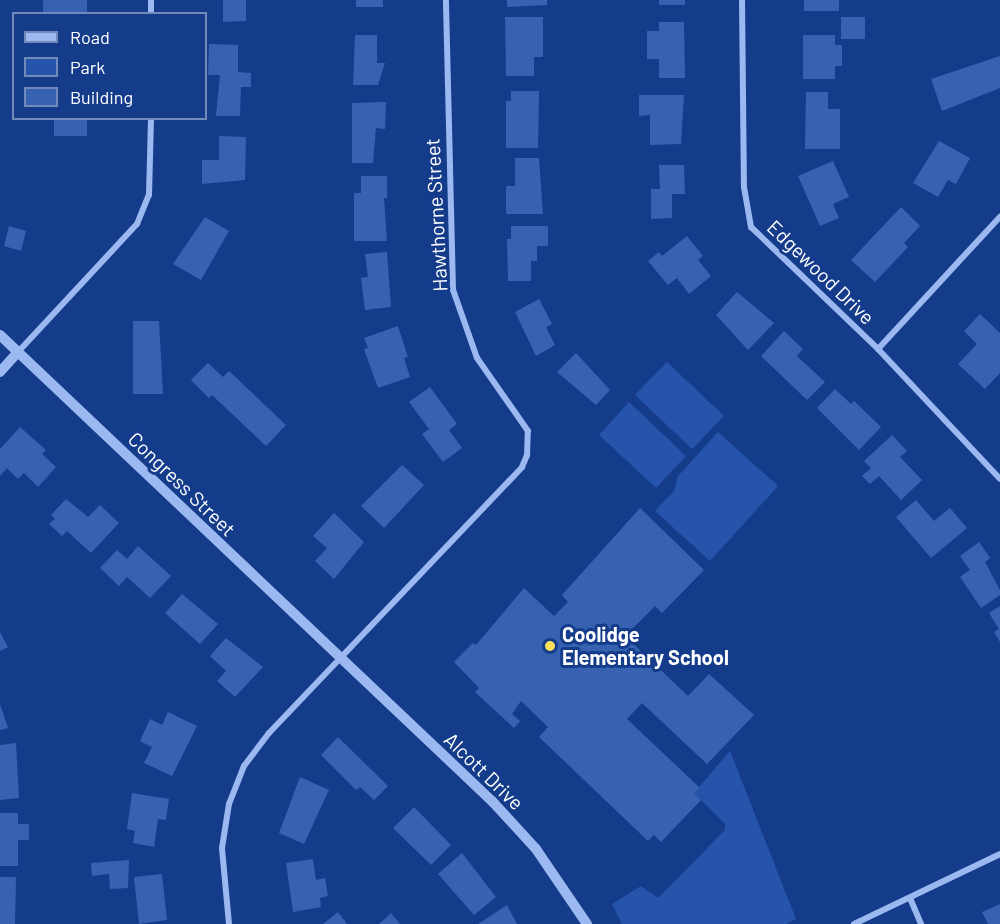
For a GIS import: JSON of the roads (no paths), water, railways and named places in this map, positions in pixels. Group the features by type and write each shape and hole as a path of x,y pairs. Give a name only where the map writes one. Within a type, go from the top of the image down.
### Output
{"street":[{"name":"Hawthorne Street","path":"229,924 222,848 236,782 269,732 522,466 530,443 522,419 477,358 453,290 446,0"},
{"name":"Edgewood Drive","path":"742,0 744,187 751,227 878,349 1000,479"},
{"path":"0,372 137,224 148,195 151,120"},
{"path":"878,349 1000,217"},
{"name":"Congress Street","path":"0,335 340,659"},
{"name":"Alcott Drive","path":"340,659 492,801 536,849 587,924"},
{"path":"855,924 1000,854"},
{"path":"910,898 921,924"}],"place":[{"name":"Coolidge Elementary School","path":"550,646"}]}
